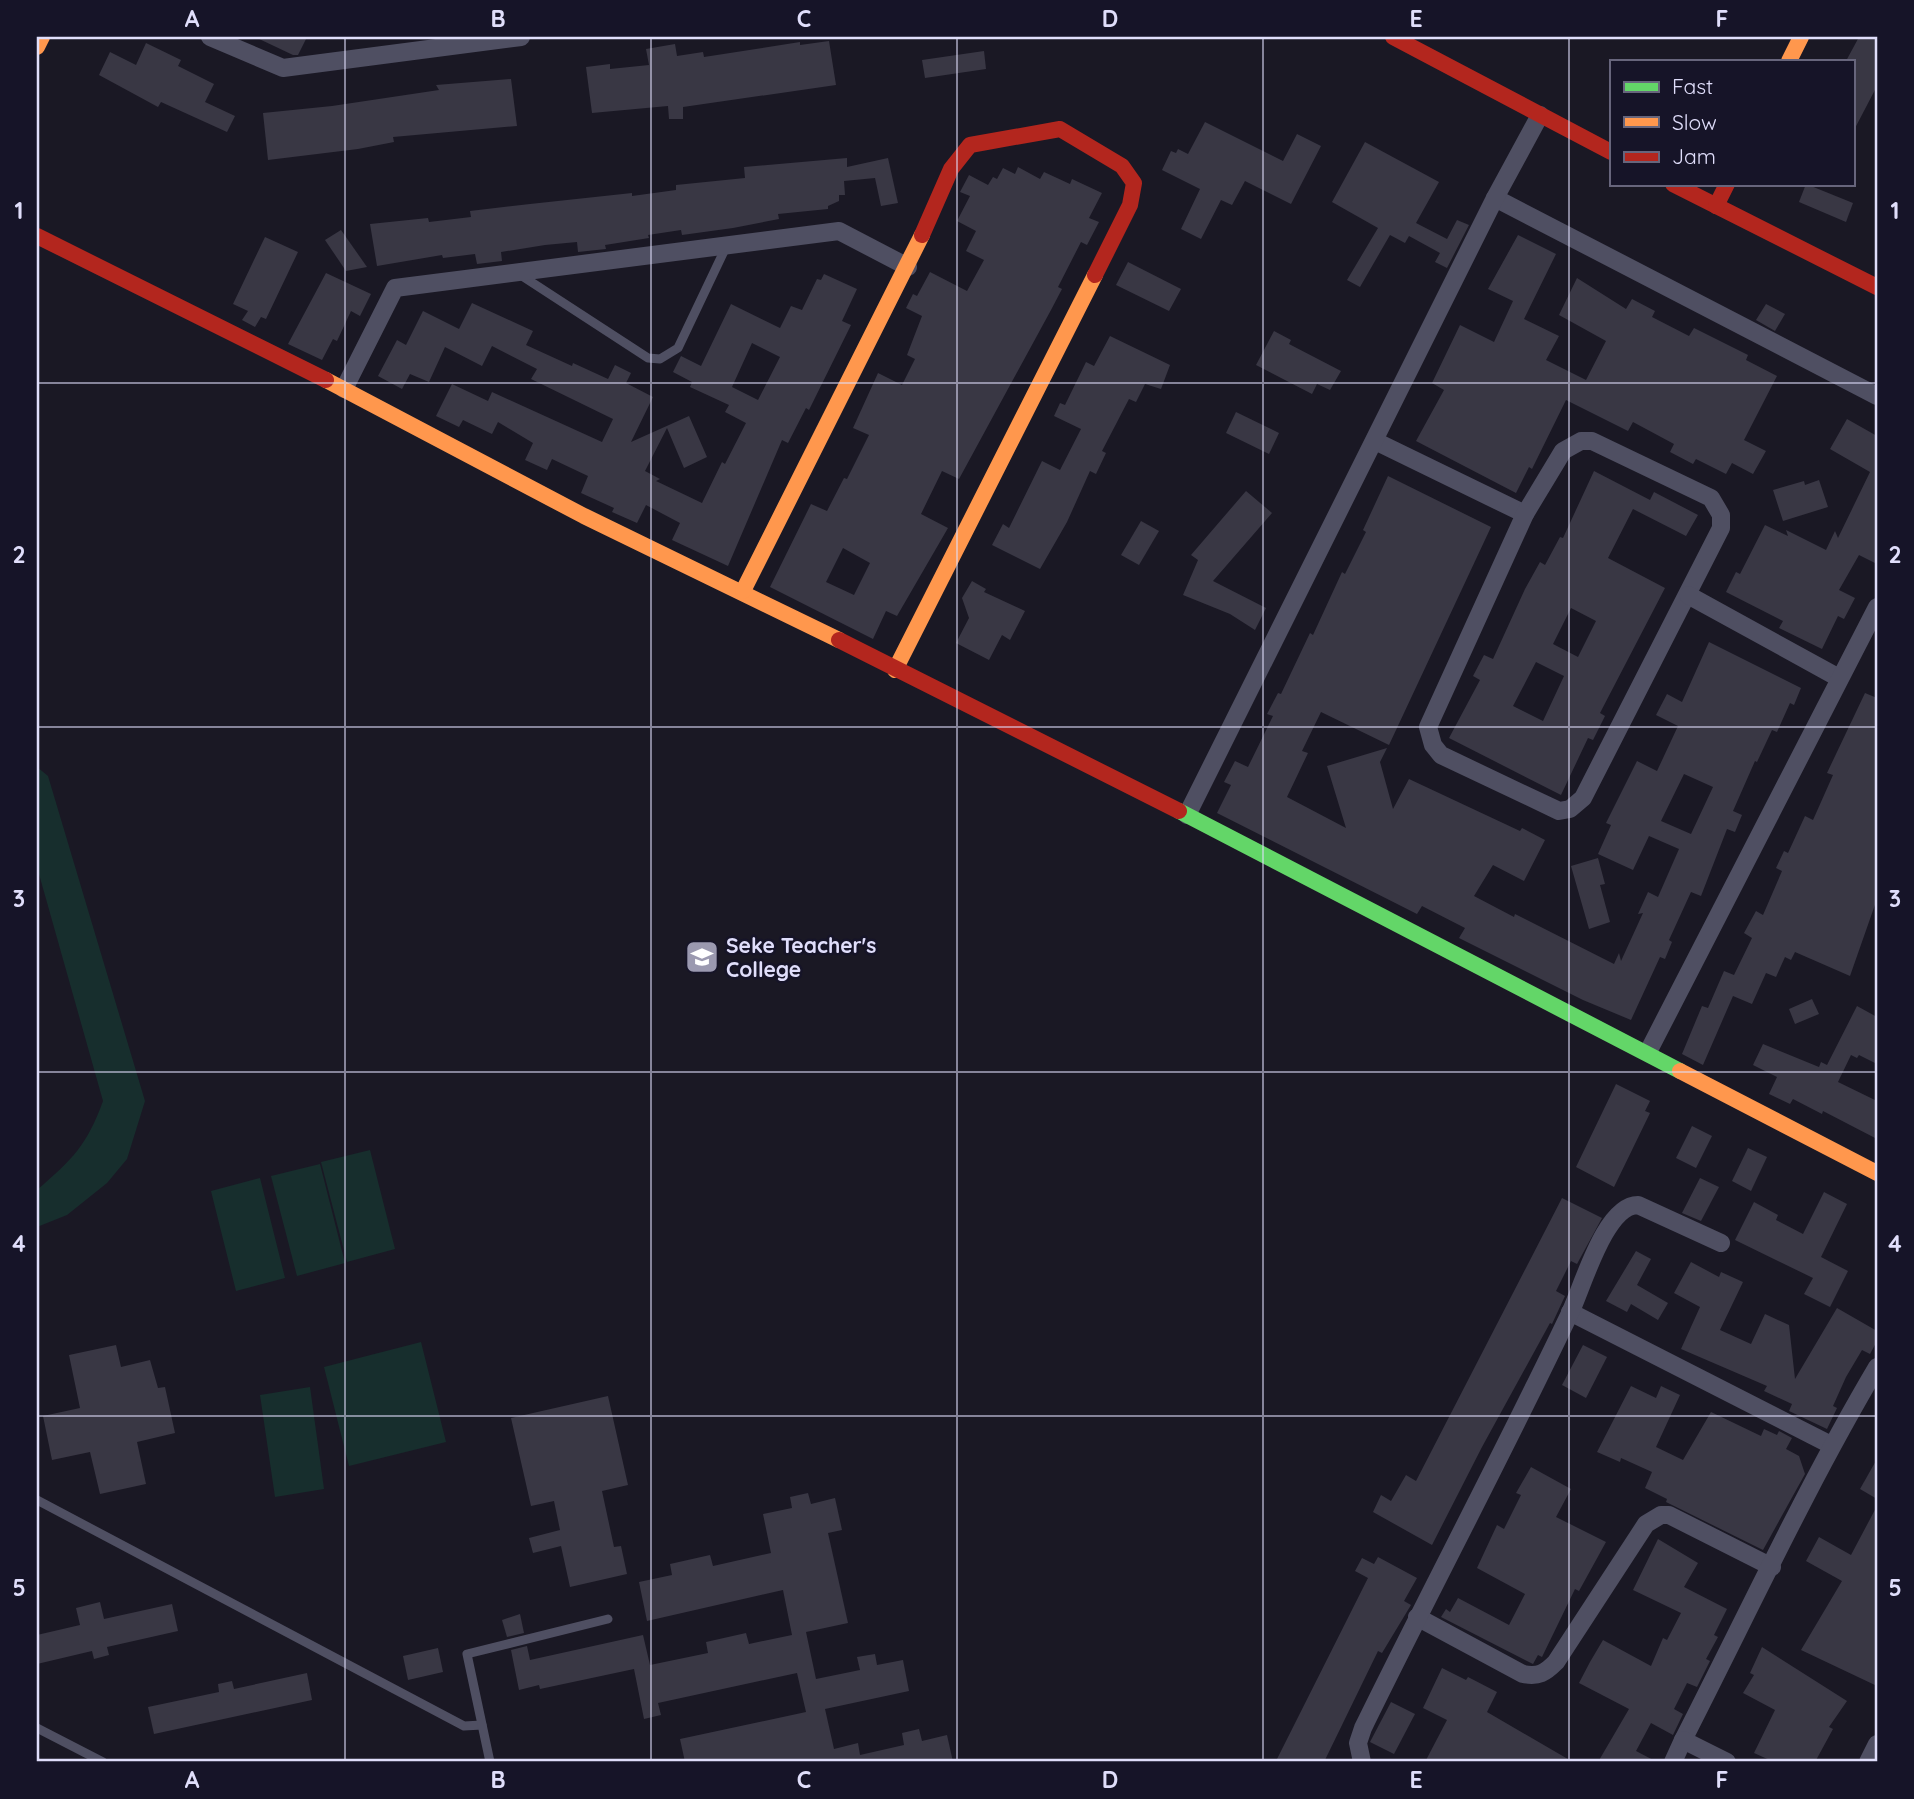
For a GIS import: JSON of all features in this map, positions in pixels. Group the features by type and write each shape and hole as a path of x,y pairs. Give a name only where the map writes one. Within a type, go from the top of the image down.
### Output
{"street":[{"path":"37,47 42,37"},
{"path":"210,37 283,68 385,45 522,37"},
{"path":"1393,37 1610,151"},
{"path":"1790,60 1801,37"},
{"path":"1187,815 1495,198 1540,115"},
{"path":"743,591 908,267 951,169 970,145 1060,129 1122,166 1134,183 1130,205 895,670"},
{"path":"1677,186 1877,287"},
{"path":"1716,206 1726,186"},
{"path":"1495,198 1877,396"},
{"path":"344,389 395,288 839,231 908,267"},
{"path":"37,236 344,389 584,516 743,591 1187,815 1877,1173"},
{"path":"1375,441 1525,514"},
{"path":"1581,441 1591,441 1712,498 1721,515 1721,528 1583,798 1570,809 1559,811 1544,807 1441,755 1433,746 1427,727 1525,514 1563,451 1581,441"},
{"path":"1688,595 1839,678"},
{"path":"1648,1052 1877,607"},
{"path":"1362,1762 1358,1743 1363,1728 1570,1312 1610,1222 1630,1205 1638,1205 1721,1243"},
{"path":"1570,1312 1831,1445"},
{"path":"1673,1762 1831,1445 1877,1367"},
{"path":"1417,1617 1523,1674 1534,1676 1544,1673 1556,1662 1646,1524 1654,1518 1669,1516 1772,1567"},
{"path":"1683,1740 1727,1762"},
{"path":"1868,1762 1877,1744"}],"lane":[{"path":"517,272 648,358 660,359 678,348 726,247"},
{"path":"37,1500 464,1726 482,1725"},
{"path":"490,1762 467,1654 608,1619"},
{"path":"37,1728 103,1762"}],"green space":[{"path":"37,767 48,776 145,1101 127,1159 107,1183 67,1215 37,1227 37,1190 78,1150 103,1101 37,867"},
{"path":"370,1150 395,1249 347,1262 321,1162"},
{"path":"320,1164 345,1263 297,1276 271,1176"},
{"path":"260,1178 285,1278 236,1291 211,1191"},
{"path":"421,1342 446,1442 349,1466 324,1367"},
{"path":"310,1387 324,1489 275,1497 260,1395"}],"building":[{"path":"255,37 307,37 298,55 293,55"},
{"path":"1859,37 1877,37 1877,86 1854,130 1854,60 1847,60"},
{"path":"829,41 836,85 683,107 683,119 669,119 668,106 592,113 586,67 610,64 610,69 649,65 646,49 675,44 677,56 703,52 704,57 800,42 800,45"},
{"path":"146,43 181,60 178,66 214,84 205,102 235,116 227,132 161,102 158,107 99,75 110,52 136,65"},
{"path":"984,51 986,69 925,78 922,60"},
{"path":"511,79 517,126 393,137 394,142 358,149 268,160 263,113 439,90 436,85"},
{"path":"1205,122 1283,161 1297,134 1321,146 1291,204 1245,181 1232,205 1221,200 1201,239 1181,229 1200,189 1162,170 1171,151 1176,153 1178,149 1188,154"},
{"path":"1365,142 1439,182 1416,223 1447,239 1457,220 1469,225 1447,268 1435,262 1440,253 1409,236 1405,243 1390,235 1360,287 1347,280 1378,228 1332,202"},
{"path":"847,158 847,167 888,158 898,203 881,206 875,178 844,181 845,195 839,195 839,201 828,206 828,209 778,214 779,219 733,228 682,235 681,230 648,235 649,238 605,245 606,249 578,252 577,242 545,245 501,252 502,261 477,264 475,254 443,258 442,255 377,266 370,224 428,218 429,222 471,217 470,211 676,190 676,185 745,178 744,167"},
{"path":"1018,167 1040,179 1044,172 1070,184 1072,179 1102,193 1089,218 1099,222 1087,245 1081,242 1058,287 1062,289 959,479 942,471 921,514 948,528 897,616 886,611 873,639 770,587 811,504 827,511 844,478 847,479 869,435 853,428 878,373 902,385 915,359 907,355 922,316 906,308 913,294 917,296 930,272 967,291 984,260 966,251 976,231 957,221 970,196 960,192 969,175 988,185 993,177 997,179 1003,168 1015,174","holes":["843,548 870,563 854,595 826,582"]},
{"path":"1805,186 1811,186 1853,203 1846,222 1799,202"},
{"path":"341,230 367,267 346,271 325,240"},
{"path":"1518,235 1556,254 1524,319 1559,336 1546,360 1586,380 1606,341 1559,315 1577,278 1626,309 1632,299 1655,311 1652,317 1689,336 1694,328 1748,355 1746,360 1777,376 1744,440 1766,451 1753,474 1732,463 1726,474 1696,459 1693,464 1670,452 1674,444 1633,422 1628,431 1566,400 1532,469 1529,467 1516,493 1416,441 1444,390 1432,383 1460,325 1494,342 1513,301 1488,289"},
{"path":"265,237 298,252 266,319 261,317 255,327 242,320 248,311 233,304"},
{"path":"1128,262 1181,289 1169,311 1116,285"},
{"path":"326,273 371,294 360,316 351,311 337,341 333,339 322,360 288,344"},
{"path":"824,274 857,289 842,321 851,325 809,410 806,408 788,443 782,440 728,566 672,540 680,523 646,505 637,523 612,512 614,508 581,493 588,476 552,459 547,470 525,460 533,443 498,422 492,434 463,420 459,427 436,416 452,384 488,401 492,392 602,442 613,419 531,379 537,369 492,346 482,366 445,347 429,382 410,374 402,389 378,376 397,340 406,345 423,311 459,329 472,303 533,331 526,345 572,366 573,363 608,379 615,365 631,373 626,383 653,397 631,442 689,416 707,457 684,468 667,428 645,471 660,479 656,481 702,503 722,462 725,464 746,423 725,412 729,405 690,387 692,382 673,372 681,356 701,366 731,304 780,328 791,306 802,310 817,279 821,280","holes":["752,343 780,357 758,400 732,387"]},
{"path":"1766,304 1785,314 1775,331 1756,320"},
{"path":"1274,331 1291,340 1289,344 1341,371 1330,390 1317,384 1312,394 1256,365"},
{"path":"1110,336 1170,365 1161,389 1145,384 1136,402 1129,399 1102,451 1106,453 1096,474 1090,471 1067,522 1040,569 992,545 1003,524 1009,528 1042,461 1060,470 1081,429 1054,416 1060,403 1065,405 1086,362 1094,366"},
{"path":"1236,412 1279,433 1269,454 1226,433"},
{"path":"1847,419 1877,436 1877,564 1859,555 1839,590 1855,598 1844,619 1838,616 1822,649 1779,628 1783,621 1726,592 1736,572 1740,574 1765,525 1788,536 1786,530 1826,550 1835,531 1838,538 1870,472 1830,449"},
{"path":"1594,471 1650,500 1654,492 1698,515 1686,536 1633,509 1608,558 1665,588 1600,713 1605,716 1593,740 1588,738 1561,795 1449,738 1480,680 1473,676 1484,655 1493,659 1540,562 1545,565 1560,537 1563,538","holes":["1571,608 1596,621 1578,657 1553,644","1536,662 1564,676 1543,721 1513,706"]},
{"path":"1388,476 1491,527 1389,745 1321,712 1302,751 1308,753 1287,797 1346,828 1327,766 1387,748 1380,762 1393,809 1409,779 1545,840 1524,881 1493,865 1474,896 1614,964 1619,953 1621,961 1643,913 1638,914 1648,892 1658,897 1679,849 1649,836 1633,870 1598,854 1611,825 1606,823 1637,761 1657,771 1678,726 1656,715 1667,694 1682,702 1709,642 1801,688 1794,705 1790,703 1777,732 1772,730 1757,762 1755,761 1733,811 1742,815 1735,832 1727,829 1701,896 1691,892 1669,940 1672,942 1665,959 1660,957 1631,1020 1583,1000 1459,938 1465,928 1422,906 1417,914 1217,813 1231,785 1224,782 1235,761 1248,767 1273,716 1267,714 1278,693 1281,694 1310,633 1313,635 1342,572 1345,574 1366,532 1363,530","holes":["1684,774 1713,787 1691,834 1661,821"]},
{"path":"1819,480 1828,507 1783,521 1773,490 1804,481 1805,485"},
{"path":"1246,491 1272,513 1213,581 1266,608 1255,630 1230,614 1183,595 1198,560 1191,555"},
{"path":"1141,521 1159,531 1139,565 1121,555"},
{"path":"972,581 986,589 984,592 1025,611 1010,640 1002,635 989,660 956,643 969,618 962,598"},
{"path":"1865,693 1877,698 1877,899 1850,976 1795,952 1791,960 1785,957 1776,977 1766,973 1752,1004 1733,996 1703,1065 1682,1054 1702,1006 1708,1008 1724,971 1734,975 1752,938 1744,933 1756,911 1763,915 1782,871 1776,868 1784,851 1788,853 1805,816 1813,820 1833,775 1827,773"},
{"path":"1598,858 1605,884 1600,885 1610,922 1589,929 1571,866"},
{"path":"1812,999 1819,1014 1795,1024 1789,1009"},
{"path":"1857,1006 1877,1017 1877,1064 1859,1055 1857,1058 1851,1055 1838,1082 1877,1101 1877,1139 1823,1111 1822,1114 1793,1099 1790,1104 1769,1094 1777,1077 1753,1065 1763,1044 1819,1067 1821,1062 1827,1065"},
{"path":"1616,1084 1650,1101 1645,1111 1650,1113 1614,1187 1576,1167"},
{"path":"1692,1126 1712,1136 1696,1168 1676,1158"},
{"path":"1748,1148 1767,1157 1751,1191 1732,1181"},
{"path":"1700,1178 1719,1187 1701,1221 1682,1213"},
{"path":"1824,1192 1847,1204 1821,1257 1848,1271 1830,1307 1804,1294 1813,1278 1735,1240 1754,1202 1778,1215 1776,1220 1803,1234"},
{"path":"1562,1198 1602,1218 1577,1264 1571,1261 1556,1291 1565,1296 1552,1324 1550,1323 1482,1447 1432,1545 1373,1512 1381,1495 1391,1501 1406,1475 1416,1481"},
{"path":"1636,1251 1651,1259 1637,1285 1668,1303 1658,1320 1631,1304 1627,1312 1606,1301"},
{"path":"1691,1262 1719,1277 1721,1272 1743,1282 1720,1330 1751,1344 1765,1314 1789,1325 1795,1379 1837,1308 1877,1331 1877,1341 1870,1354 1862,1350 1846,1377 1833,1406 1837,1408 1827,1429 1789,1411 1792,1404 1764,1391 1767,1386 1681,1349 1700,1307 1674,1293"},
{"path":"116,1345 121,1367 150,1360 158,1388 165,1387 175,1433 137,1442 146,1484 100,1494 90,1452 52,1460 43,1416 80,1408 69,1355"},
{"path":"1583,1345 1607,1357 1586,1398 1562,1385"},
{"path":"1631,1386 1656,1398 1661,1386 1680,1395 1656,1447 1683,1460 1711,1412 1761,1436 1764,1429 1777,1435 1779,1431 1792,1438 1786,1449 1799,1456 1805,1474 1763,1550 1666,1502 1667,1499 1645,1488 1652,1472 1621,1458 1620,1462 1597,1452"},
{"path":"608,1396 628,1485 602,1491 614,1547 621,1546 627,1574 570,1587 561,1546 533,1553 529,1538 560,1530 554,1501 531,1506 511,1418"},
{"path":"1877,1459 1877,1499 1860,1489"},
{"path":"1531,1467 1571,1489 1556,1517 1606,1542 1579,1591 1575,1589 1542,1657 1538,1655 1533,1664 1441,1617 1446,1609 1450,1612 1458,1598 1509,1625 1525,1594 1477,1568 1497,1525 1504,1529 1521,1495 1516,1493"},
{"path":"808,1493 811,1504 835,1498 842,1530 828,1533 848,1623 806,1632 816,1679 860,1670 857,1657 875,1654 877,1665 903,1660 909,1691 825,1709 834,1749 858,1743 860,1755 904,1745 902,1733 919,1729 922,1741 947,1735 953,1762 685,1762 680,1739 806,1712 797,1673 658,1703 661,1715 644,1719 634,1669 540,1689 539,1685 519,1690 511,1650 527,1646 530,1660 643,1635 650,1665 708,1653 706,1642 746,1633 749,1644 792,1635 783,1590 647,1621 639,1582 672,1575 670,1564 710,1555 713,1566 771,1553 763,1514 792,1508 790,1497"},
{"path":"1877,1506 1877,1686 1801,1650 1842,1581 1806,1561 1819,1537 1851,1555"},
{"path":"1658,1539 1698,1563 1684,1587 1727,1609 1714,1635 1718,1637 1706,1659 1710,1661 1697,1687 1687,1683 1674,1709 1683,1714 1673,1735 1651,1723 1636,1751 1657,1762 1598,1762 1629,1709 1579,1683 1590,1662 1603,1640 1651,1666 1663,1638 1667,1640 1681,1613 1633,1590"},
{"path":"1378,1557 1417,1578 1404,1601 1411,1605 1382,1653 1378,1651 1324,1762 1285,1762 1277,1759 1368,1578 1355,1571 1362,1558 1374,1564"},
{"path":"100,1602 104,1619 172,1604 178,1631 107,1647 109,1655 94,1659 92,1651 37,1664 37,1635 80,1625 76,1608"},
{"path":"520,1614 524,1633 507,1637 502,1620"},
{"path":"1762,1647 1847,1701 1829,1727 1833,1729 1815,1762 1774,1762 1754,1753 1775,1710 1743,1693 1754,1675 1750,1673"},
{"path":"438,1648 443,1672 408,1680 403,1656"},
{"path":"1442,1668 1466,1680 1468,1677 1497,1692 1487,1712 1573,1762 1425,1762 1447,1720 1423,1708"},
{"path":"307,1673 312,1700 154,1734 148,1707 219,1692 218,1684 232,1681 234,1689"},
{"path":"1391,1702 1415,1714 1394,1754 1370,1742"}],"traffic: fast":[{"path":"1179,811 1680,1071"}],"traffic: slow":[{"path":"37,47 42,37"},
{"path":"1790,60 1801,37"},
{"path":"743,591 922,235"},
{"path":"895,670 1095,275"},
{"path":"326,380 584,516 839,640"},
{"path":"1680,1071 1877,1173"}],"traffic: jam":[{"path":"1393,37 1610,151"},
{"path":"922,235 951,169 970,145 1060,129 1122,166 1134,183 1130,205 1095,275"},
{"path":"1677,186 1877,287"},
{"path":"1716,206 1726,186"},
{"path":"37,236 326,380"},
{"path":"839,640 1179,811"}],"place":[{"name":"Seke Teacher's College","path":"702,957"}]}
